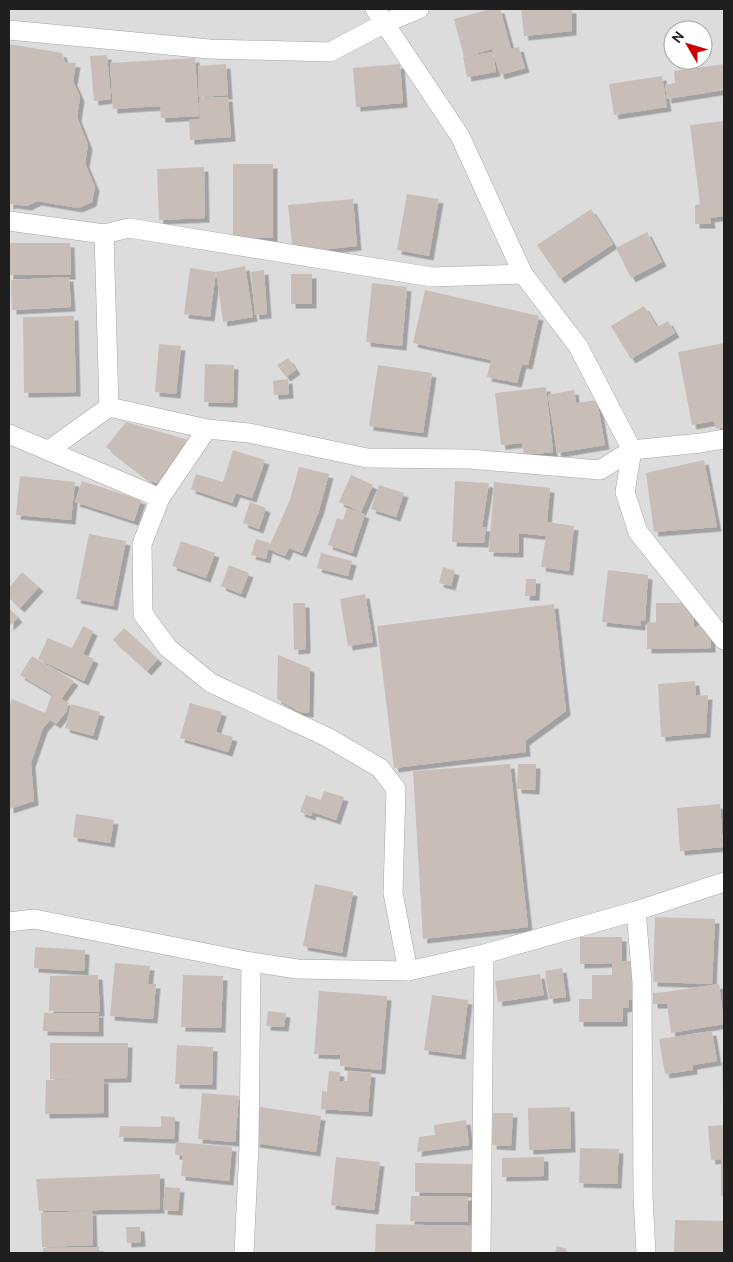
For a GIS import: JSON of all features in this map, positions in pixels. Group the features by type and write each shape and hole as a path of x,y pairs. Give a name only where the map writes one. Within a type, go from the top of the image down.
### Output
{"street":[{"path":"9,30 209,49 330,52 380,16 419,9"},
{"path":"380,16 460,136 524,274 578,346 632,450 625,492 638,532 724,640"},
{"path":"9,221 104,234 129,228 432,277 524,274"},
{"path":"104,234 108,406"},
{"path":"49,450 108,406 207,429 250,433 367,458 469,459 600,470 632,450 724,439"},
{"path":"207,429 160,498 142,544 143,614 168,648 211,683 327,737 380,768 396,789 393,893 408,971"},
{"path":"9,434 160,498"},
{"path":"9,922 34,919 251,962 298,969 408,971 484,954 636,911 724,882"},
{"path":"636,911 642,982 642,1196 646,1253"},
{"path":"481,1253 484,954"},
{"path":"244,1253 249,1147 251,962"}],"shaded area":[{"path":"9,9 724,9 724,1253 9,1253"}],"building":[{"path":"491,9 500,9 511,49 519,47 525,68 500,75 492,49 464,57 454,19"},
{"path":"521,9 572,9 572,31 524,36"},
{"path":"9,44 62,53 65,62 76,63 73,81 80,97 77,117 88,145 85,163 95,187 92,202 78,208 37,201 27,206 9,205"},
{"path":"493,52 496,72 467,77 463,57"},
{"path":"107,55 111,99 94,101 90,56"},
{"path":"195,58 199,116 161,118 160,106 113,109 110,63"},
{"path":"226,64 228,95 199,97 198,66"},
{"path":"400,64 403,103 356,107 353,68"},
{"path":"724,64 724,90 667,99 665,85 675,83 674,71 713,70 713,66"},
{"path":"662,76 667,107 614,115 609,84"},
{"path":"228,97 231,137 190,140 189,120 200,119 199,98"},
{"path":"724,121 724,216 710,218 711,224 695,224 695,205 700,204 690,125"},
{"path":"233,164 273,164 273,238 233,238"},
{"path":"204,167 205,218 159,220 157,169"},
{"path":"407,194 439,199 429,256 397,250"},
{"path":"353,199 357,246 293,253 288,205"},
{"path":"591,209 613,244 560,279 537,245"},
{"path":"647,232 662,262 631,278 616,248"},
{"path":"9,243 70,243 71,275 9,275"},
{"path":"245,266 253,317 223,322 216,272"},
{"path":"190,268 216,272 210,317 184,314"},
{"path":"264,270 267,314 255,315 251,272"},
{"path":"291,274 312,274 312,304 291,304"},
{"path":"69,277 71,307 12,310 11,280"},
{"path":"372,283 407,287 402,346 366,342"},
{"path":"425,290 539,316 528,365 522,364 517,383 487,377 491,360 413,343"},
{"path":"644,306 657,327 668,321 675,333 631,359 611,326"},
{"path":"74,316 76,392 24,393 23,317"},
{"path":"724,343 724,427 716,429 714,421 692,425 678,352"},
{"path":"159,344 181,346 176,394 155,392"},
{"path":"288,358 296,370 286,377 277,365"},
{"path":"205,364 234,365 233,403 204,402"},
{"path":"378,365 432,373 423,433 369,426"},
{"path":"288,379 289,394 274,395 273,381"},
{"path":"546,387 553,452 524,455 522,443 501,445 495,393"},
{"path":"574,390 576,403 597,400 605,445 557,453 548,395"},
{"path":"126,422 192,441 165,485 150,481 106,447"},
{"path":"233,450 265,460 252,498 236,493 232,503 191,489 196,474 223,482"},
{"path":"704,460 717,527 654,532 646,473"},
{"path":"299,467 329,474 319,511 302,553 289,548 285,556 268,549 290,500"},
{"path":"351,475 373,485 361,512 339,502"},
{"path":"20,476 75,482 71,520 16,515"},
{"path":"82,481 141,500 134,521 75,502"},
{"path":"455,481 489,483 482,527 486,527 484,543 452,542"},
{"path":"494,482 550,488 547,522 574,526 569,571 541,567 546,536 519,533 519,553 489,552"},
{"path":"379,485 404,493 396,517 371,509"},
{"path":"250,502 266,508 259,529 243,523"},
{"path":"347,508 365,514 352,553 328,545 337,518 343,520"},
{"path":"89,534 126,541 113,606 76,599"},
{"path":"256,539 270,543 266,559 251,555"},
{"path":"181,541 215,553 206,578 172,566"},
{"path":"321,553 352,561 348,576 317,568"},
{"path":"229,565 249,573 241,594 221,586"},
{"path":"443,567 455,571 451,586 439,583"},
{"path":"608,570 648,575 645,621 641,620 641,626 602,622"},
{"path":"22,572 39,587 20,608 9,598 9,588"},
{"path":"526,579 536,579 535,596 525,596"},
{"path":"365,594 373,642 348,646 340,599"},
{"path":"293,603 305,603 306,649 294,650"},
{"path":"656,603 694,603 694,627 711,626 711,648 647,649 647,623 656,622"},
{"path":"554,604 566,711 525,741 526,752 394,768 377,626"},
{"path":"9,608 18,618 9,626"},
{"path":"83,626 93,631 83,654 94,659 84,681 38,659 48,638 72,648"},
{"path":"124,628 158,659 147,671 113,640"},
{"path":"278,655 310,668 309,713 300,712 277,699"},
{"path":"32,656 74,681 61,699 69,703 66,712 56,724 50,720 43,728 31,763 34,801 9,809 9,707 12,699 45,713 52,694 20,675"},
{"path":"695,681 696,696 708,695 706,733 661,737 658,684"},
{"path":"190,703 222,712 216,732 233,737 228,752 180,738"},
{"path":"71,704 100,712 93,736 65,728"},
{"path":"510,764 528,927 423,939 413,771"},
{"path":"518,764 536,764 535,790 517,789"},
{"path":"324,791 344,797 336,820 312,812 311,816 300,812 306,795 321,800"},
{"path":"720,804 723,847 680,851 677,808"},
{"path":"76,814 114,820 110,843 73,837"},
{"path":"315,884 353,892 342,953 303,946"},
{"path":"655,917 715,919 712,984 653,982"},
{"path":"580,937 622,937 622,961 638,961 634,1000 628,999 629,1007 623,1008 623,1022 579,1022 579,999 592,999 592,975 612,975 612,963 580,964"},
{"path":"35,947 85,950 84,971 34,968"},
{"path":"115,963 150,966 148,984 156,984 153,1019 110,1016"},
{"path":"562,968 566,997 549,999 545,971"},
{"path":"540,974 544,995 498,1002 495,981"},
{"path":"98,975 100,1012 49,1011 50,976"},
{"path":"183,975 223,976 221,1028 181,1027"},
{"path":"719,984 724,1024 671,1033 667,1004 653,1004 653,993"},
{"path":"319,991 387,996 381,1070 340,1066 340,1055 314,1054"},
{"path":"432,995 468,1000 461,1055 424,1050"},
{"path":"268,1011 286,1013 284,1027 266,1026"},
{"path":"44,1013 99,1013 99,1032 43,1031"},
{"path":"712,1031 717,1061 693,1065 693,1070 665,1074 659,1039"},
{"path":"50,1043 128,1043 127,1078 50,1079"},
{"path":"177,1045 213,1047 212,1085 175,1084"},
{"path":"722,1062 724,1062 724,1101 723,1101"},
{"path":"329,1071 340,1072 339,1081 347,1081 348,1071 371,1073 368,1112 321,1109 322,1091 327,1092"},
{"path":"104,1079 104,1113 45,1114 46,1080"},
{"path":"202,1093 239,1096 235,1142 198,1139"},
{"path":"260,1107 321,1116 316,1152 255,1143"},
{"path":"570,1107 571,1148 529,1150 528,1108"},
{"path":"493,1113 513,1113 511,1146 492,1145"},
{"path":"161,1116 175,1117 174,1139 119,1137 120,1126 161,1127"},
{"path":"466,1120 469,1145 417,1152 419,1137 435,1135 434,1125"},
{"path":"724,1125 724,1196 721,1196 721,1159 711,1160 708,1126"},
{"path":"176,1142 232,1147 229,1181 181,1176 183,1156 175,1155"},
{"path":"580,1148 619,1149 617,1184 579,1183"},
{"path":"336,1157 380,1162 374,1210 331,1205"},
{"path":"544,1157 544,1176 502,1177 502,1158"},
{"path":"415,1163 474,1164 473,1193 415,1192"},
{"path":"160,1174 160,1209 39,1211 36,1179"},
{"path":"165,1187 180,1188 178,1211 163,1210"},
{"path":"411,1196 468,1196 468,1222 410,1221"},
{"path":"92,1211 93,1245 42,1247 41,1213"},
{"path":"675,1220 724,1221 724,1253 674,1253"},
{"path":"376,1224 475,1226 474,1253 375,1253"},
{"path":"126,1227 140,1227 141,1242 127,1243"},
{"path":"557,1246 567,1249 565,1253 555,1253"},
{"path":"99,1247 99,1253 43,1253 43,1248"}]}
